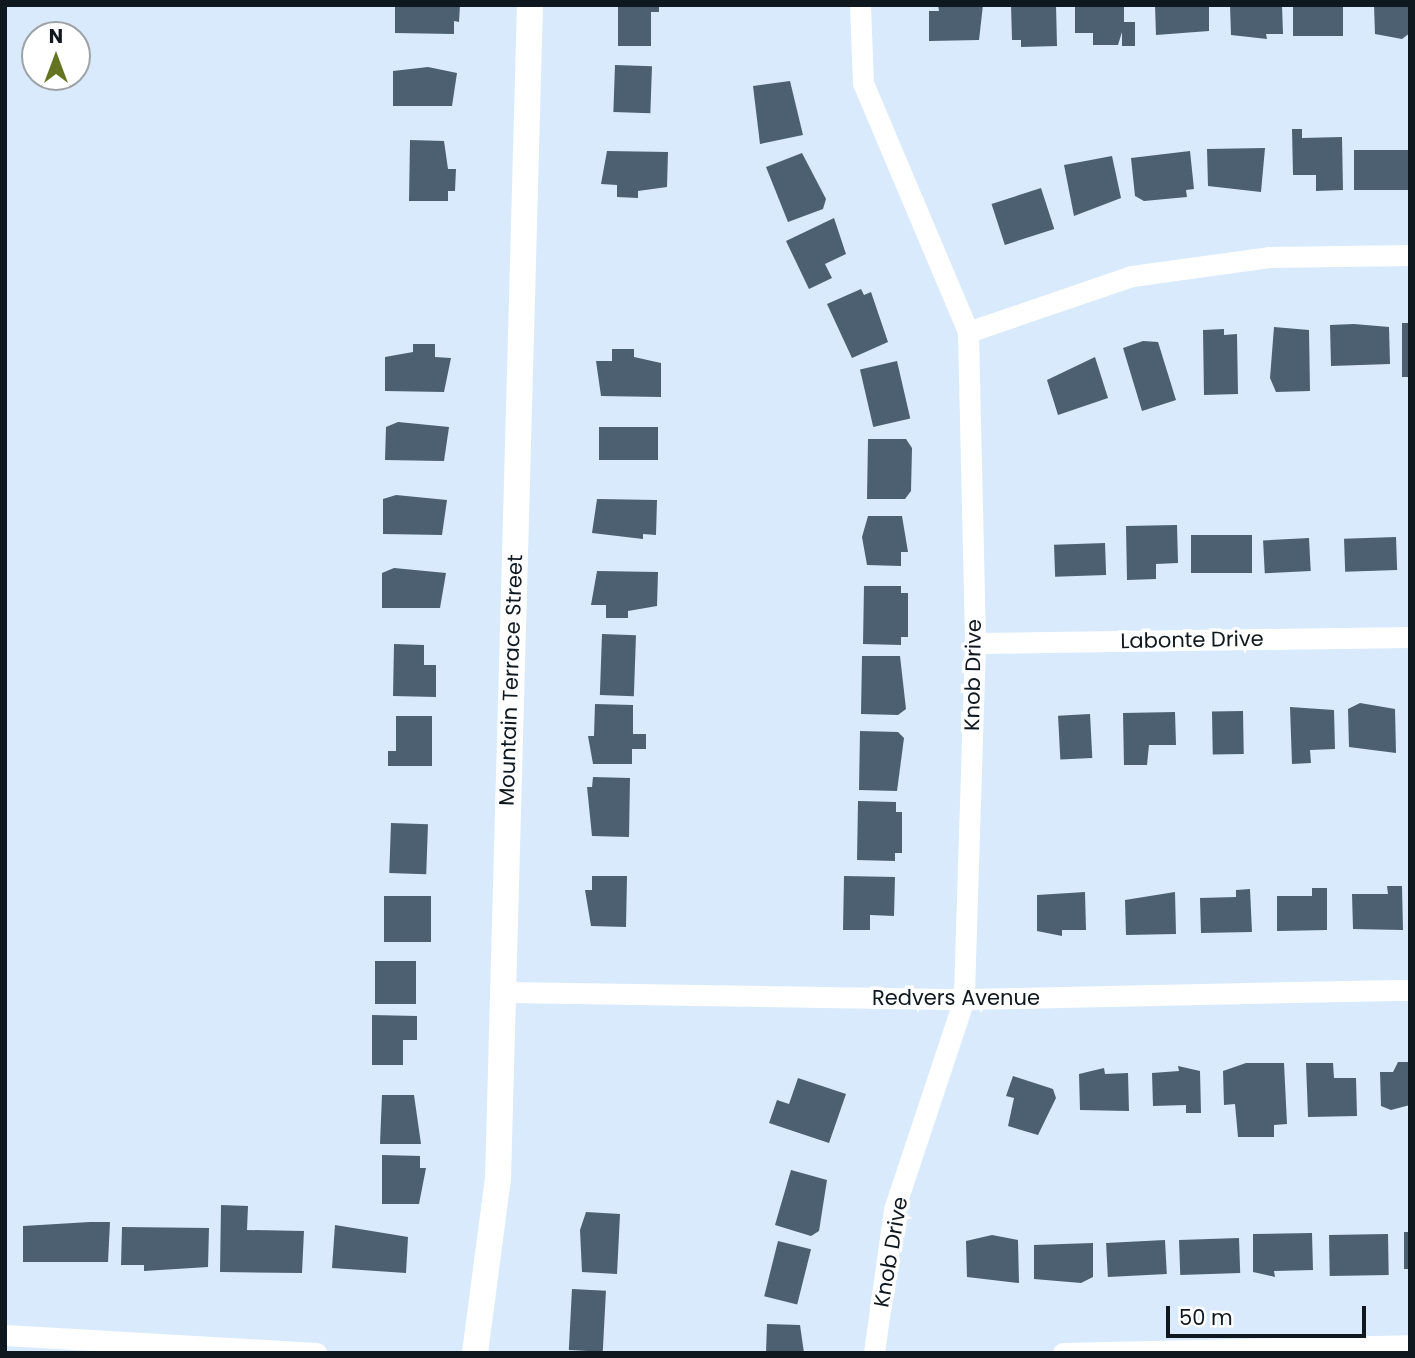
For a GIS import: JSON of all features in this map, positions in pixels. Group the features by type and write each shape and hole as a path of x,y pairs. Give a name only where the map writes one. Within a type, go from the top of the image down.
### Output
{"street":[{"name":"Mountain Terrace Street","path":"475,1353 498,1179 530,5"},
{"name":"Knob Drive","path":"860,5 863,83 968,332 975,643 964,999 894,1210 874,1353"},
{"path":"968,332 1132,276 1269,257 1410,255"},
{"name":"Labonte Drive","path":"975,643 1410,637"},
{"name":"Redvers Avenue","path":"503,992 964,999 1410,990"},
{"path":"5,1335 316,1353"},
{"path":"1063,1353 1410,1345"}],"building":[{"path":"395,5 460,5 459,22 454,21 454,34 395,33"},
{"path":"618,5 659,5 659,12 651,12 651,46 618,46"},
{"path":"938,5 983,5 979,40 929,41 929,11 939,11"},
{"path":"1011,5 1056,5 1057,46 1021,47 1021,40 1012,40"},
{"path":"1075,5 1124,5 1124,22 1135,22 1135,46 1122,46 1122,32 1118,45 1093,45 1093,33 1075,33"},
{"path":"1155,5 1209,5 1209,31 1156,35"},
{"path":"1230,5 1282,5 1283,34 1266,34 1267,39 1231,35"},
{"path":"1293,5 1343,5 1343,36 1293,36"},
{"path":"1374,5 1410,5 1410,33 1402,39 1375,34"},
{"path":"615,65 652,66 650,113 613,112"},
{"path":"428,67 457,73 452,106 393,106 393,71"},
{"path":"790,81 803,135 760,144 753,86"},
{"path":"1292,129 1302,129 1302,138 1342,137 1343,190 1316,191 1316,175 1293,175"},
{"path":"410,140 444,141 448,169 456,169 455,191 448,191 448,201 409,201"},
{"path":"1265,148 1261,192 1208,186 1207,149"},
{"path":"1354,150 1410,150 1410,190 1354,190"},
{"path":"607,151 668,152 667,187 638,191 638,198 617,197 617,185 601,184"},
{"path":"1190,151 1194,189 1186,190 1187,197 1144,201 1135,196 1131,158"},
{"path":"802,153 826,199 823,209 788,222 766,167"},
{"path":"1112,156 1121,198 1074,216 1064,165"},
{"path":"1041,188 1054,229 1005,245 992,204"},
{"path":"834,218 846,254 825,264 832,278 809,289 786,241"},
{"path":"861,289 864,295 871,292 888,342 852,358 827,304"},
{"path":"1402,323 1410,323 1410,377 1402,377"},
{"path":"1330,325 1389,327 1390,364 1331,366"},
{"path":"1274,327 1309,330 1310,391 1276,392 1270,378"},
{"path":"1224,329 1224,335 1237,334 1238,394 1204,395 1203,330"},
{"path":"1143,341 1158,342 1176,400 1142,411 1123,348"},
{"path":"413,344 435,344 435,357 451,358 444,392 385,391 385,357 413,352"},
{"path":"612,349 634,349 634,357 661,363 661,397 601,396 596,361 612,361"},
{"path":"1095,357 1108,398 1058,415 1047,380"},
{"path":"897,361 910,418 873,427 860,370"},
{"path":"398,422 449,427 444,461 385,460 386,427"},
{"path":"599,427 658,427 658,460 599,460"},
{"path":"868,439 906,439 912,448 911,491 905,499 867,499"},
{"path":"396,495 447,500 442,535 383,534 383,499"},
{"path":"597,499 657,500 656,535 643,534 643,539 592,533"},
{"path":"868,516 902,516 908,552 901,552 901,566 867,565 862,537"},
{"path":"1177,525 1178,563 1156,564 1156,579 1127,580 1126,526"},
{"path":"1191,535 1252,535 1252,573 1191,573"},
{"path":"1396,537 1397,570 1345,572 1344,539"},
{"path":"1309,538 1311,571 1265,573 1263,540"},
{"path":"1105,543 1106,575 1055,577 1054,545"},
{"path":"394,568 446,573 440,608 382,608 382,573"},
{"path":"597,571 658,572 657,606 628,611 628,618 606,618 606,605 591,605"},
{"path":"864,586 901,586 901,593 908,593 908,637 901,637 901,645 863,644"},
{"path":"602,634 636,635 634,696 600,695"},
{"path":"394,644 424,645 424,665 436,665 436,697 393,696"},
{"path":"862,656 900,656 906,709 898,715 861,714"},
{"path":"1360,703 1395,709 1396,753 1349,747 1348,709"},
{"path":"595,704 633,705 633,734 646,734 646,749 632,749 632,764 593,764 588,736 594,736"},
{"path":"1290,707 1334,710 1335,749 1310,750 1311,763 1292,764"},
{"path":"1243,711 1244,754 1213,755 1212,712"},
{"path":"1175,712 1176,745 1149,745 1147,765 1124,765 1123,713"},
{"path":"1090,714 1092,758 1060,760 1058,716"},
{"path":"396,716 432,716 432,766 388,766 388,751 396,751"},
{"path":"860,731 898,732 904,738 897,791 859,790"},
{"path":"593,777 630,778 629,837 592,836 587,787 592,787"},
{"path":"858,801 896,802 896,812 902,812 902,853 895,853 895,861 857,860"},
{"path":"391,823 428,824 426,874 389,873"},
{"path":"592,876 627,876 626,927 591,926 585,890 592,890"},
{"path":"844,876 895,877 894,916 870,915 870,930 843,930"},
{"path":"1387,886 1402,886 1403,930 1353,929 1352,894 1388,894"},
{"path":"1312,888 1327,888 1327,930 1277,931 1277,896 1312,896"},
{"path":"1250,889 1252,932 1201,933 1200,898 1236,897 1236,890"},
{"path":"1085,892 1086,930 1062,930 1062,936 1037,931 1037,895"},
{"path":"1175,892 1176,934 1126,935 1125,900"},
{"path":"384,896 431,896 431,942 384,942"},
{"path":"375,961 416,961 416,1004 375,1004"},
{"path":"372,1015 417,1016 417,1040 403,1040 403,1065 372,1065"},
{"path":"1398,1062 1410,1062 1410,1105 1391,1110 1381,1106 1380,1072 1393,1072"},
{"path":"1246,1063 1284,1063 1287,1124 1274,1125 1274,1137 1238,1137 1235,1104 1224,1105 1223,1071"},
{"path":"1306,1063 1333,1063 1334,1078 1356,1078 1357,1116 1308,1117"},
{"path":"1178,1066 1200,1071 1201,1113 1186,1113 1186,1105 1153,1106 1152,1073 1179,1071"},
{"path":"1104,1068 1105,1074 1128,1073 1129,1111 1080,1110 1079,1074"},
{"path":"1013,1076 1053,1089 1056,1098 1038,1135 1008,1126 1014,1098 1006,1096"},
{"path":"798,1078 846,1094 829,1143 769,1123 777,1100 789,1104"},
{"path":"382,1095 414,1095 421,1144 380,1144"},
{"path":"382,1155 420,1156 420,1168 426,1168 419,1204 382,1204"},
{"path":"791,1170 827,1180 819,1231 811,1236 775,1225"},
{"path":"221,1205 248,1206 247,1230 304,1231 302,1273 220,1272"},
{"path":"586,1212 620,1214 617,1274 582,1272 580,1230"},
{"path":"110,1222 108,1262 23,1262 23,1226"},
{"path":"335,1225 408,1237 406,1273 332,1268"},
{"path":"122,1227 209,1228 208,1267 144,1271 144,1265 121,1265"},
{"path":"1404,1232 1410,1232 1410,1269 1404,1269"},
{"path":"1312,1233 1313,1270 1274,1271 1275,1277 1253,1272 1253,1234"},
{"path":"1388,1234 1389,1275 1330,1276 1329,1235"},
{"path":"992,1235 1018,1240 1019,1283 967,1277 966,1241"},
{"path":"1239,1238 1240,1273 1180,1275 1179,1240"},
{"path":"1165,1240 1167,1274 1108,1277 1106,1243"},
{"path":"778,1241 811,1249 797,1305 764,1296"},
{"path":"1093,1243 1093,1277 1081,1283 1034,1279 1034,1245"},
{"path":"572,1289 606,1291 603,1352 569,1350"},
{"path":"767,1324 800,1325 804,1353 766,1353"}]}
